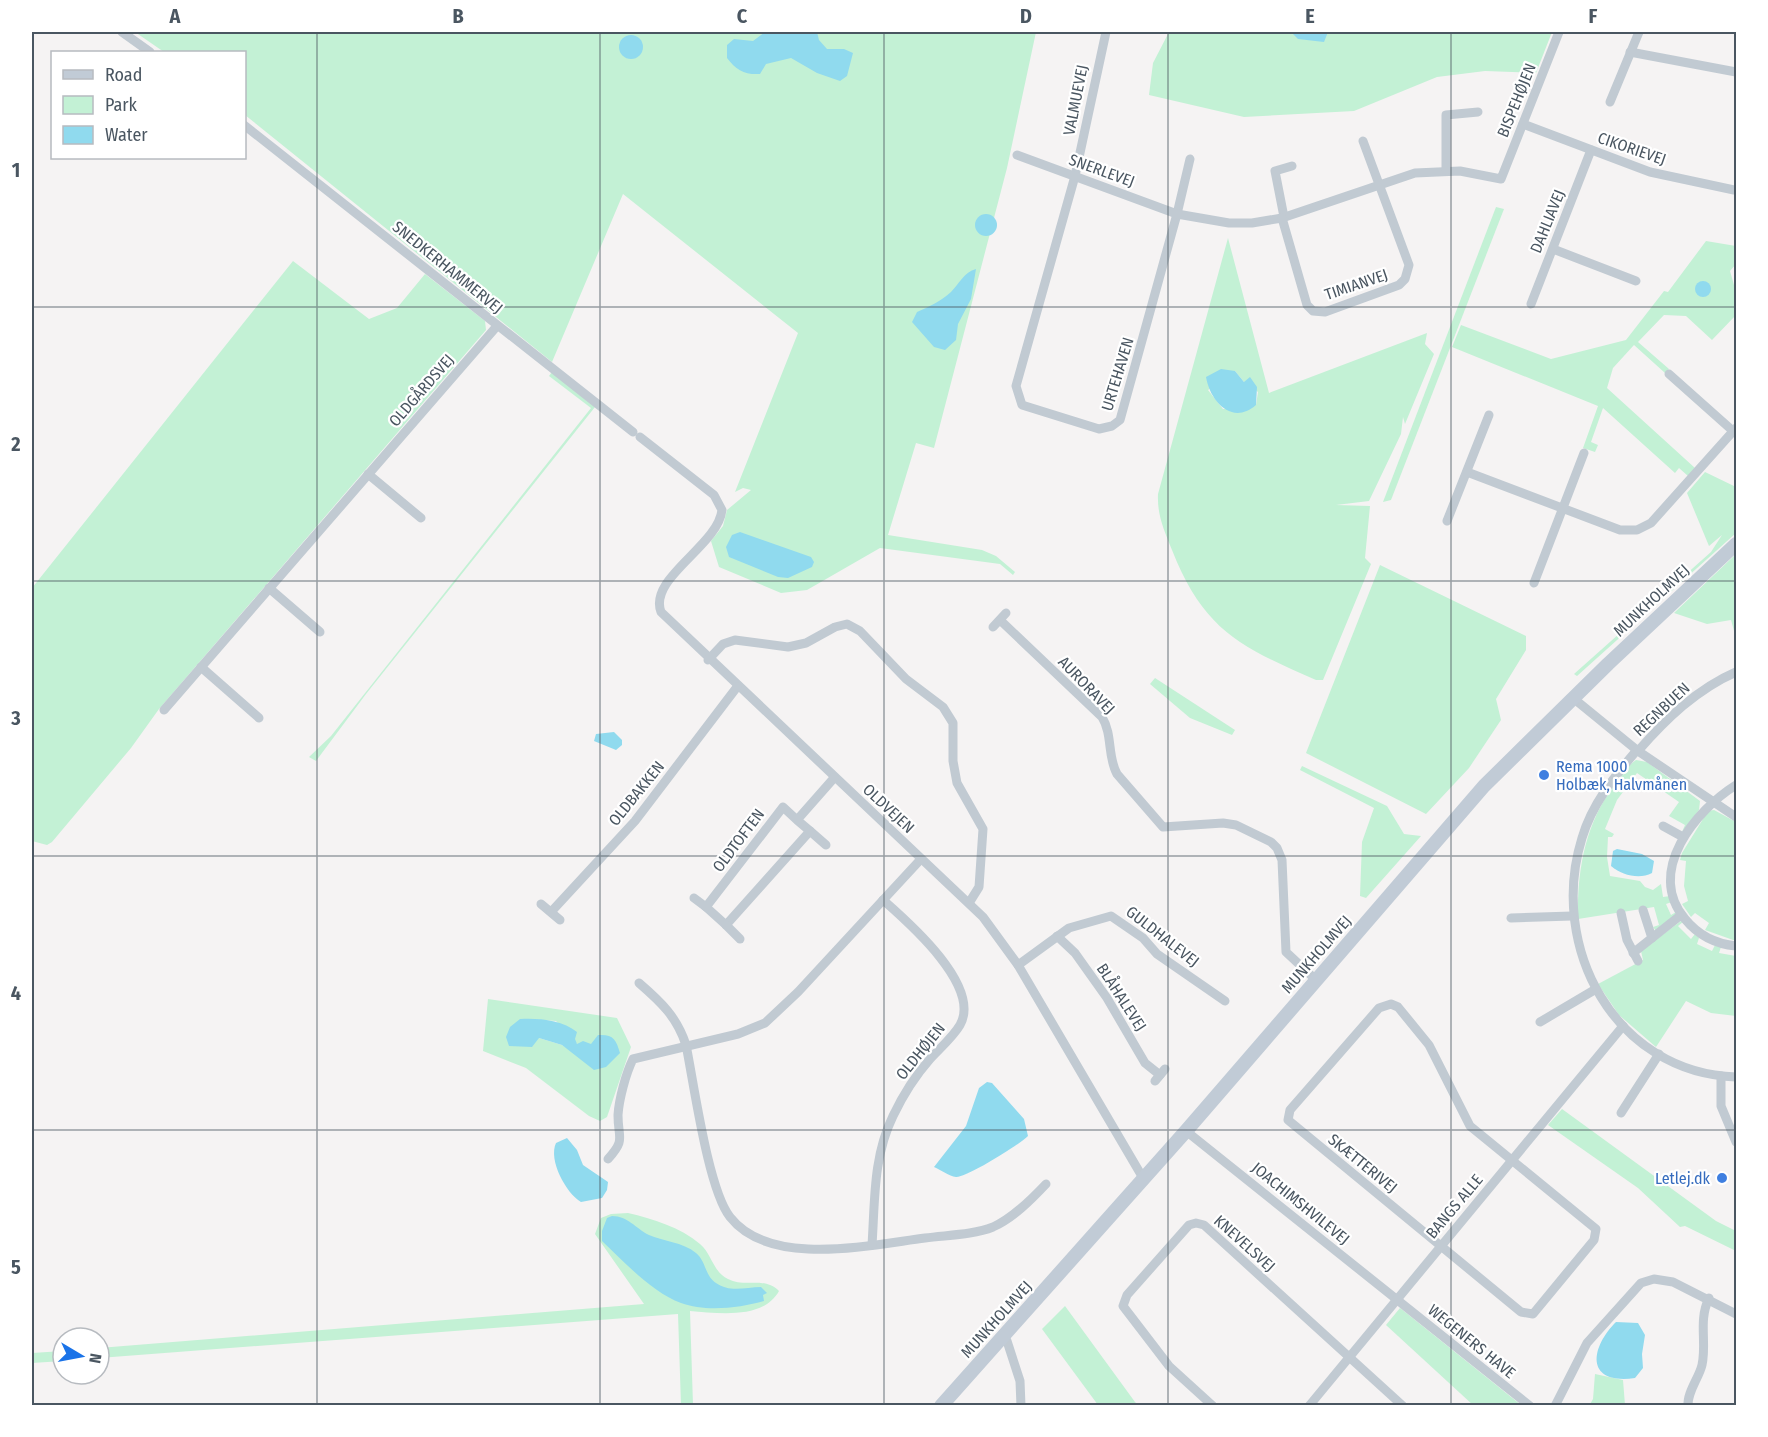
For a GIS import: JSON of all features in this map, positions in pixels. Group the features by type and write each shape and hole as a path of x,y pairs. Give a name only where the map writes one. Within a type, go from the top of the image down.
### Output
{"street":[{"path":"122,32 149,51"},
{"name":"VALMUEVEJ","path":"1075,176 1106,32"},
{"name":"BISPEHØJEN","path":"1501,179 1559,32"},
{"path":"1610,102 1639,32"},
{"path":"1630,52 1737,72"},
{"path":"1446,170 1446,115 1478,112"},
{"name":"CIKORIEVEJ","path":"1523,124 1657,174 1734,190"},
{"name":"SNEDKERHAMMERVEJ","path":"246,126 497,326 709,490"},
{"path":"1363,141 1379,184"},
{"name":"DAHLIAVEJ","path":"1531,304 1591,150"},
{"name":"SNERLEVEJ","path":"1017,155 1177,214 1229,223 1252,223 1283,218 1410,174 1446,170 1470,172 1501,179"},
{"path":"1177,214 1190,159"},
{"path":"1283,218 1275,171 1292,166"},
{"name":"URTEHAVEN","path":"1075,176 1016,386 1018,399 1026,408 1099,429 1112,426 1120,420 1177,214"},
{"name":"TIMIANVEJ","path":"1283,218 1307,304 1313,311 1324,312 1399,285 1407,273 1409,265 1379,184"},
{"path":"1553,249 1636,281"},
{"name":"OLDGÅRDSVEJ","path":"164,710 497,326"},
{"path":"1467,472 1620,530 1631,531 1644,527 1735,429 1669,374"},
{"path":"1447,521 1489,415"},
{"path":"1534,583 1584,453"},
{"path":"368,474 421,518"},
{"name":"OLDVEJEN","path":"709,490 721,505 720,521 703,545 667,583 660,594 659,603 665,617 708,660 969,903 993,929 1018,965 1143,1178"},
{"name":"MUNKHOLMVEJ","path":"941,1406 1186,1131 1484,786 1573,698 1737,544"},
{"path":"269,588 320,632"},
{"name":"AURORAVEJ","path":"1000,620 1102,717 1109,732 1113,764 1117,774 1159,825 1171,828 1230,824 1246,829 1277,848 1282,860 1286,952 1316,980"},
{"path":"708,660 723,644 735,639 746,639 777,647 797,645 810,641 835,627 848,624 860,631 906,679 943,706 953,720 953,761 957,783 983,828 979,887 969,903"},
{"path":"201,667 259,718"},
{"name":"REGNBUEN","path":"1737,672 1719,680 1683,705 1638,750 1602,794 1586,827 1573,879 1572,916 1580,952 1596,989 1623,1026 1659,1054 1697,1071 1737,1077"},
{"name":"OLDBAKKEN","path":"551,912 635,821 737,687"},
{"path":"1573,698 1638,750 1712,803 1737,817"},
{"path":"797,820 834,778"},
{"path":"1737,785 1712,803 1683,837 1672,866 1671,878 1674,900 1681,915 1704,936 1717,942 1737,946"},
{"name":"OLDTOFTEN","path":"706,907 783,807 826,845"},
{"path":"1663,826 1683,837"},
{"path":"726,925 810,831"},
{"path":"608,1159 620,1146 622,1135 618,1114 631,1061 686,1045 738,1034 765,1023 781,1010 921,859"},
{"path":"694,898 740,939"},
{"name":"OLDHØJEN","path":"872,1245 876,1176 888,1127 914,1079 959,1026 964,1009 955,983 943,961 928,943 883,900"},
{"path":"541,904 560,920"},
{"path":"1643,910 1652,938"},
{"path":"1621,913 1636,957 1652,938 1681,915"},
{"path":"1511,918 1572,916"},
{"name":"GULDHALEVEJ","path":"1018,965 1069,928 1101,917 1116,917 1143,938 1157,954 1226,1000"},
{"name":"BLÅHALEVEJ","path":"1057,936 1076,953 1107,998 1145,1063 1160,1075"},
{"path":"639,983 670,1012 686,1045 723,1207 734,1221 755,1237 783,1245 832,1250 986,1229 1017,1211 1046,1184"},
{"path":"1540,1022 1596,989"},
{"name":"SKÆTTERIVEJ","path":"1391,1004 1398,1007 1429,1045 1467,1122 1511,1161 1594,1226 1596,1232 1594,1240 1536,1312 1529,1314 1521,1312 1440,1247 1292,1125 1288,1118 1290,1110 1380,1008 1391,1004"},
{"name":"BANGS ALLE","path":"1309,1406 1623,1026"},
{"path":"1622,1113 1659,1054"},
{"path":"1721,1076 1721,1106 1728,1127 1737,1142"},
{"name":"JOACHIMSHVILEVEJ","path":"1186,1131 1396,1300"},
{"name":"KNEVELSVEJ","path":"1213,1406 1169,1366 1123,1306 1124,1298 1194,1223 1204,1225 1403,1406"},
{"path":"1555,1406 1587,1343 1641,1282 1654,1279 1667,1280 1709,1298 1737,1314"},
{"path":"1688,1406 1688,1399 1702,1367 1702,1322 1709,1298"},
{"name":"WEGENERS HAVE","path":"1396,1300 1530,1406"},
{"path":"1003,1336 1008,1341 1020,1381 1021,1406"}],"green space":[{"path":"135,32 1036,32 1007,168 934,448 916,443 888,535 982,550 996,556 1015,572 1013,575 1000,564 880,548 807,590 781,593 719,567 711,541 723,526 727,510 751,490 743,488 735,492 798,333 623,194 552,362 246,116 246,51 163,51"},
{"path":"1169,32 1552,32 1536,73 1485,71 1437,77 1354,111 1244,117 1149,95 1153,63"},
{"path":"1496,207 1504,209 1391,500 1383,502"},
{"path":"1228,238 1269,393 1427,333 1425,344 1434,354 1405,424 1403,417 1401,434 1369,501 1336,505 1370,506 1365,558 1371,564 1323,680 1316,680 1246,646 1212,618 1197,600 1172,550 1160,516 1158,494","holes":["1235,371 1244,382 1258,392 1256,405 1223,409 1208,390"]},
{"path":"1706,241 1736,246 1736,264 1730,271 1736,292 1736,315 1712,340 1686,316 1664,315 1638,342 1669,369 1665,373 1634,345 1613,368 1607,388 1695,468 1688,476 1679,468 1675,473 1603,408 1591,442 1598,445 1595,452 1583,448 1598,406 1452,347 1461,325 1551,359 1626,340 1664,291 1668,292"},
{"path":"293,261 369,319 397,308 425,274 485,321 486,330 159,709 131,748 52,842 47,845 32,841 32,588"},
{"path":"552,372 595,407 366,694 316,761 309,757 331,736 591,408 549,376"},
{"path":"1705,472 1736,487 1736,533 1577,676 1574,674 1711,552 1722,535 1709,546 1687,493"},
{"path":"1736,554 1736,638 1731,620 1707,624 1674,613"},
{"path":"1380,565 1526,636 1526,650 1496,699 1501,720 1469,768 1426,814 1306,753"},
{"path":"1155,678 1235,730 1232,735 1190,718 1150,684"},
{"path":"1636,760 1647,762 1700,801 1699,810 1682,832 1685,825 1669,816 1679,802 1637,773 1617,800 1605,829 1614,834 1608,837 1607,857 1610,876 1640,881 1645,887 1653,890 1661,884 1663,897 1670,896 1672,902 1666,904 1671,915 1676,912 1676,915 1656,931 1653,927 1659,925 1654,907 1578,919 1581,865 1590,831 1605,799 1624,771"},
{"path":"1302,766 1387,806 1404,834 1421,836 1366,898 1360,896 1362,842 1374,808 1300,770"},
{"path":"1714,810 1736,822 1736,941 1705,930 1709,923 1695,913 1691,917 1682,904 1688,901 1684,886 1686,861 1680,860 1682,853 1708,811"},
{"path":"1681,921 1683,922 1678,926 1691,939 1695,934 1699,938 1697,944 1712,951 1715,945 1721,947 1719,953 1736,956 1736,1016 1711,1013 1686,1001 1656,1047 1619,1015 1598,984 1643,960 1641,951"},
{"path":"488,999 617,1018 631,1047 607,1117 600,1121 589,1116 526,1068 483,1051","holes":["530,1019 556,1021 577,1044 591,1044 584,1059 562,1045 539,1038"]},
{"path":"1562,1109 1716,1221 1736,1231 1736,1251 1685,1226 1680,1227 1638,1188 1548,1125"},
{"path":"628,1213 666,1224 700,1244 719,1272 728,1279 741,1283 767,1284 779,1291 772,1300 751,1311 726,1313 690,1311 693,1405 681,1405 678,1314 111,1357 111,1347 644,1304 595,1234 601,1218 611,1214"},
{"path":"1065,1306 1138,1405 1098,1405 1042,1329"},
{"path":"1400,1308 1521,1405 1473,1405 1386,1325"},
{"path":"51,1352 51,1362 32,1363 32,1353"},
{"path":"1595,1374 1623,1380 1625,1405 1589,1406 1593,1399"}],"water":[{"path":"765,32 817,32 819,40 827,49 844,49 853,53 847,76 840,81 817,73 791,58 766,64 760,74 745,73 737,69 727,58 727,45 734,39 753,41"},
{"path":"1291,32 1328,32 1324,42 1298,39"},
{"path":"631,35 639,39 643,47 639,55 631,59 623,55 619,47 623,39"},
{"path":"986,214 994,217 997,225 994,233 986,236 978,233 975,225 978,217"},
{"path":"976,269 971,299 958,324 956,340 945,350 934,347 912,322 917,312 943,298 965,275"},
{"path":"1703,281 1709,283 1711,289 1709,295 1703,297 1697,295 1695,289 1697,283"},
{"path":"1221,369 1235,371 1244,382 1250,377 1257,387 1256,405 1239,413 1231,412 1217,402 1206,377"},
{"path":"740,532 811,557 814,562 812,567 788,578 778,577 729,557 726,547 732,535"},
{"path":"614,732 622,740 622,745 616,750 594,741 596,734"},
{"path":"1617,849 1642,854 1654,861 1652,873 1636,876 1615,869 1611,866 1613,851"},
{"path":"520,1019 557,1022 571,1028 577,1032 575,1039 577,1044 583,1041 591,1044 598,1035 607,1035 615,1041 620,1053 606,1067 594,1070 562,1045 539,1038 532,1047 509,1046 506,1037 510,1027"},
{"path":"987,1082 992,1083 1024,1119 1028,1136 981,1167 962,1176 956,1177 934,1167 966,1126 979,1088"},
{"path":"567,1138 577,1150 583,1165 608,1182 607,1190 602,1198 581,1202 564,1184 556,1167 554,1150 556,1143"},
{"path":"612,1216 627,1220 649,1235 691,1249 702,1260 712,1280 721,1286 732,1289 761,1287 767,1293 763,1295 764,1301 744,1306 711,1308 690,1306 670,1298 639,1276 602,1241 602,1231 607,1218"},
{"path":"1616,1322 1638,1323 1645,1335 1642,1354 1643,1368 1635,1378 1619,1379 1608,1376 1600,1370 1597,1363 1597,1353 1601,1343"}],"place":[{"name":"Rema 1000 Holbæk, Halvmånen","path":"1544,775"},
{"name":"Letlej.dk","path":"1722,1178"}]}
